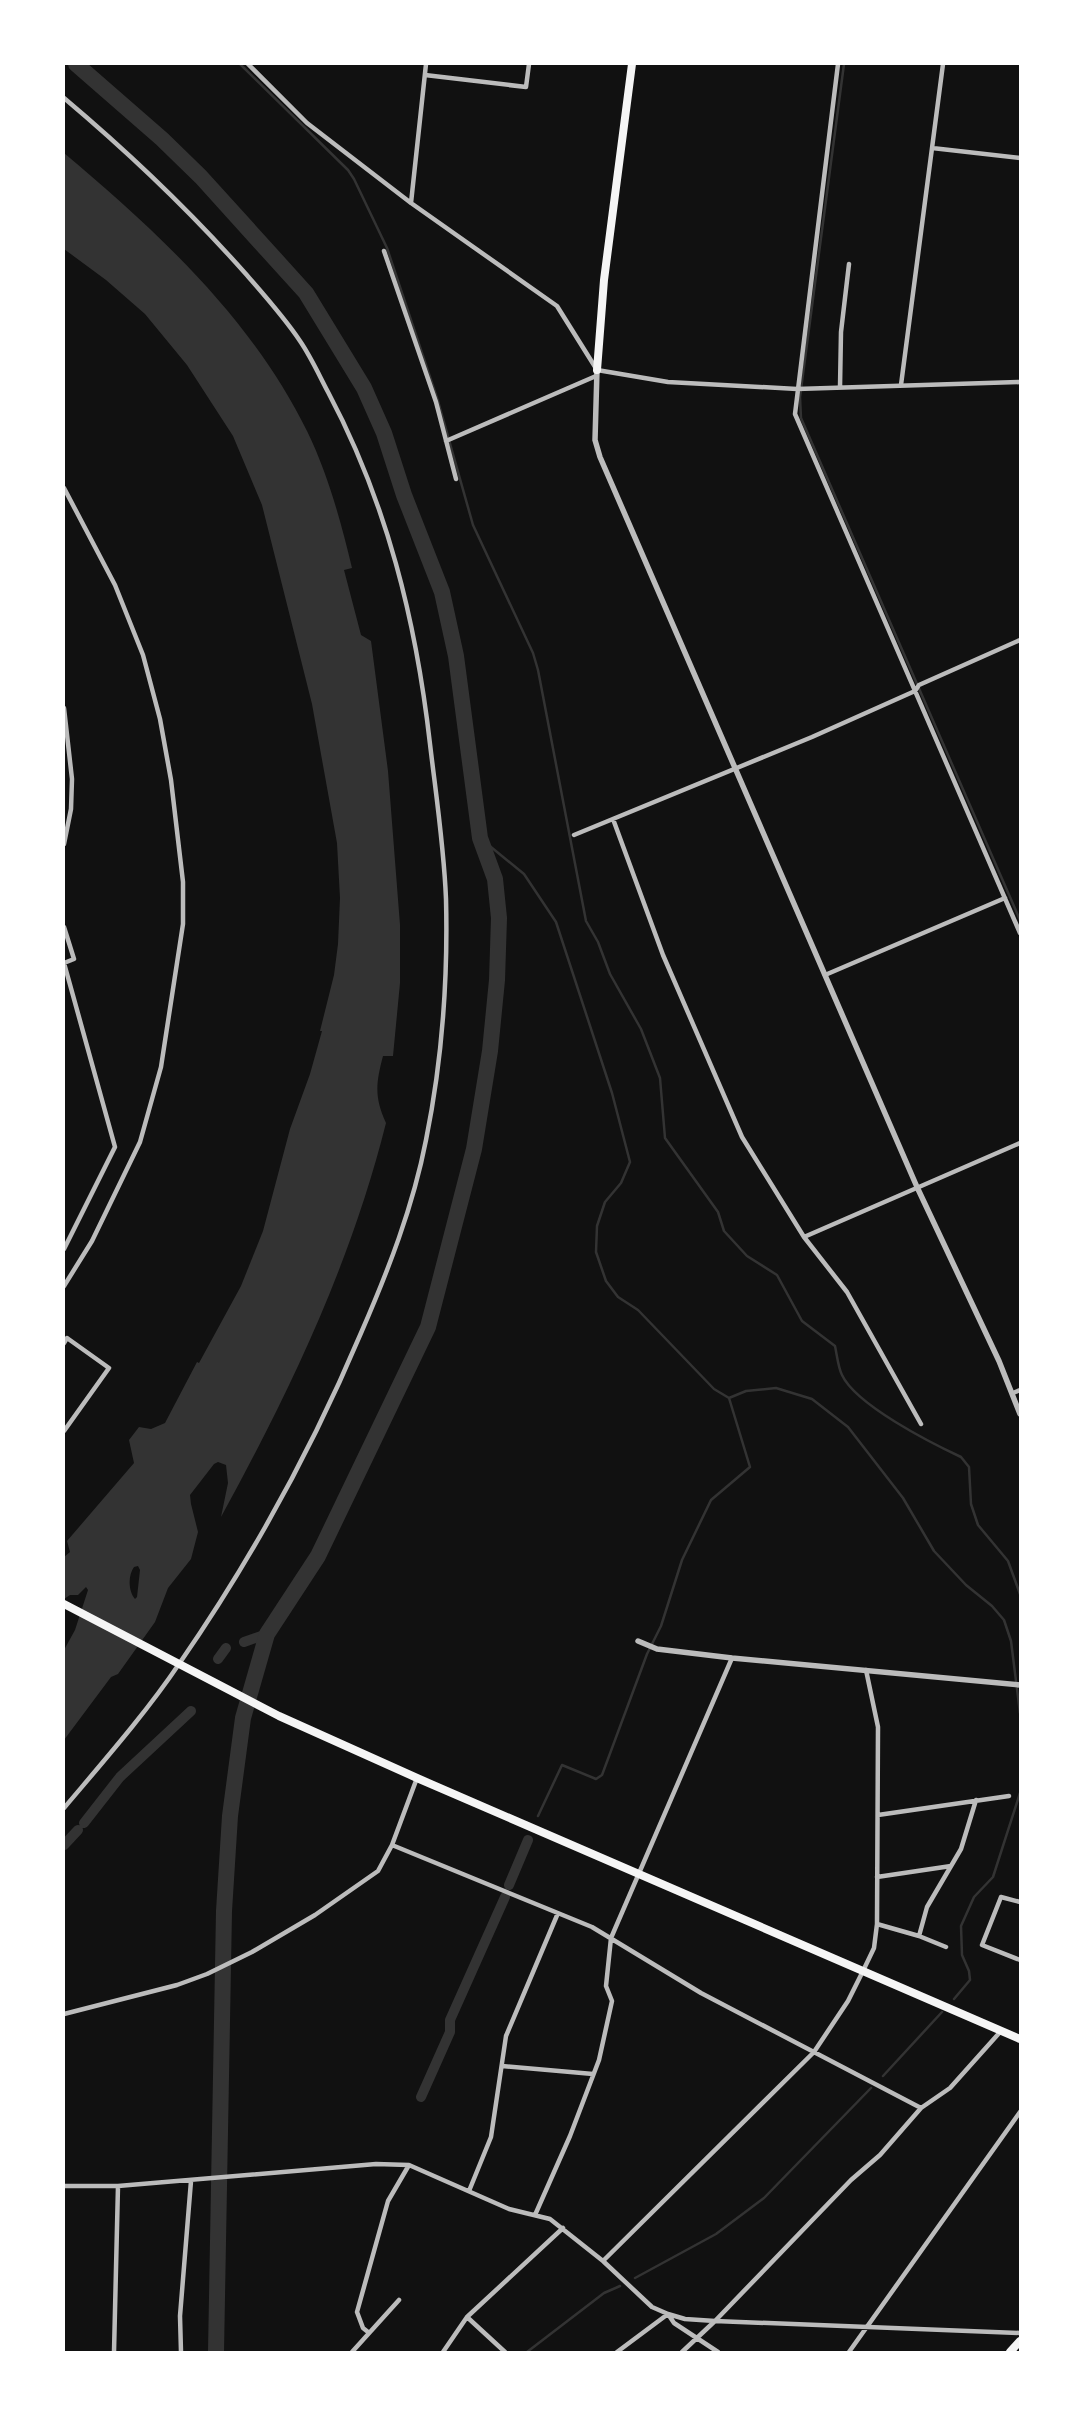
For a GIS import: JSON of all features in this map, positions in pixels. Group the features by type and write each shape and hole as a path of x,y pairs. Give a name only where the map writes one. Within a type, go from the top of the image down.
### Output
{"main road":[{"path":"596,373 604,280 632,64"},
{"path":"64,1604 280,1716 418,1778 1020,2039"},
{"path":"1010,2352 1020,2341"}],"street":[{"path":"248,64 307,123 411,203 557,306 596,373 595,440 600,457 917,1187 1013,1393 1020,1414"},
{"path":"411,203 426,64"},
{"path":"425,75 526,87 529,64"},
{"path":"838,64 794,414 1020,933"},
{"path":"901,385 942,64"},
{"path":"64,98 108,136 171,196 216,241 261,291 300,341 347,428 383,521 416,642 427,722 446,895 443,1009 436,1082 423,1152 409,1207 387,1274 326,1412 287,1489 254,1547 179,1665 64,1808"},
{"path":"932,148 1020,158"},
{"path":"384,252 436,402 448,441 456,479"},
{"path":"840,387 841,332 849,264"},
{"path":"448,441 596,373 668,382 798,388 1020,382"},
{"path":"64,488 115,585 143,655 160,718 170,771 183,882 183,924 161,1067 140,1142 92,1241 64,1286"},
{"path":"574,835 915,691 919,685 1020,640"},
{"path":"64,708 66,753 72,779 71,809 64,844"},
{"path":"64,810 71,809"},
{"path":"613,819 663,955 742,1137 804,1237 846,1292 921,1424"},
{"path":"825,975 1005,898"},
{"path":"64,927 74,959 64,963 115,1147 64,1249"},
{"path":"804,1237 1020,1143"},
{"path":"64,1343 67,1338 109,1368 64,1431"},
{"path":"1013,1393 1020,1390"},
{"path":"638,1641 657,1649 732,1658 1020,1684"},
{"path":"535,2215 570,2136 593,2074 612,2001 606,1986 611,1938 732,1658"},
{"path":"604,2261 814,2052 848,2001 874,1948 877,1924 878,1877 878,1727 866,1670"},
{"path":"64,2014 177,1985 207,1974 252,1952 315,1915 378,1871 392,1844 418,1778"},
{"path":"878,1815 1009,1796"},
{"path":"920,1936 927,1907 961,1850 976,1800"},
{"path":"392,1844 592,1927 701,1993 921,2108"},
{"path":"878,1877 952,1866"},
{"path":"1020,1902 1001,1897 982,1945 1020,1960"},
{"path":"469,2191 491,2137 506,2036 558,1913"},
{"path":"877,1924 920,1936 946,1947"},
{"path":"682,2352 715,2321 851,2180 880,2155 921,2108 950,2088 1001,2031"},
{"path":"502,2066 593,2074"},
{"path":"850,2352 1020,2112"},
{"path":"64,2186 118,2186 376,2164 409,2165 509,2210 550,2219 604,2261 652,2307 685,2319 1020,2333"},
{"path":"368,2332 363,2328 357,2312 388,2201 409,2165"},
{"path":"181,2352 180,2316 190,2181"},
{"path":"114,2352 118,2186"},
{"path":"442,2352 467,2317 563,2228"},
{"path":"352,2352 368,2332 399,2300"},
{"path":"668,2314 674,2323 718,2352"},
{"path":"617,2352 668,2314"},
{"path":"467,2317 505,2352"}],"shaded area":[{"path":"64,153 168,246 231,315 259,351 285,390 315,447 333,498 348,551 352,568 344,570 361,635 371,641 388,771 400,925 400,983 393,1056 383,1056 377,1090 379,1105 386,1123 372,1175 355,1226 337,1276 316,1325 271,1422 221,1517 228,1483 226,1465 218,1462 214,1464 190,1495 198,1532 191,1559 168,1588 155,1622 118,1674 111,1677 64,1740 64,1650 75,1630 88,1590 86,1587 78,1595 70,1595 64,1599 64,1557 70,1552 67,1541 134,1463 129,1440 139,1427 151,1429 165,1423 197,1362 199,1363 241,1286 263,1231 290,1129 310,1074 322,1031 320,1031 334,975 338,944 340,898 337,843 312,704 262,505 233,436 187,365 145,314 106,280 64,249","holes":["138,1566 140,1570 137,1597 135,1599 131,1592 130,1579 134,1567"]}],"waterway":[{"path":"76,64 162,139 201,177 306,293 364,388 384,433 404,495 442,592 456,656 480,838 495,879 499,918 497,980 490,1051 474,1149 428,1327 318,1556 267,1634 243,1718 230,1816 224,1911 216,2352"},
{"path":"240,64 348,170 387,248 438,401 473,525 533,653 538,670 586,921 598,942 610,974 641,1029 660,1078 665,1138 718,1212 724,1231 747,1256 777,1275 802,1321 835,1346 842,1375 850,1387 862,1399 896,1422 961,1457 969,1467 971,1504 978,1525 1008,1561 1020,1594"},
{"path":"844,64 800,397 801,418 1020,920"},
{"path":"480,838 524,874 556,922 612,1093 630,1162 621,1183 605,1202 597,1226 596,1252 606,1281 618,1297 638,1310 714,1389 729,1398 750,1467 711,1500 682,1560 661,1626 647,1654 602,1775 596,1779 562,1765 538,1816"},
{"path":"729,1398 746,1391 776,1388 812,1399 848,1427 903,1498 934,1551 966,1585 992,1606 1004,1620 1011,1641 1020,1713"},
{"path":"244,1642 267,1634"},
{"path":"218,1659 226,1648"},
{"path":"84,1823 120,1777 191,1711"},
{"path":"954,1999 970,1980 969,1971 962,1955 961,1926 974,1897 993,1877 1020,1793"},
{"path":"64,1845 78,1830"},
{"path":"509,1885 528,1840"},
{"path":"421,2097 450,2032 450,2020 505,1897"},
{"path":"883,2076 942,2012"},
{"path":"635,2278 716,2234 764,2198 871,2088"},
{"path":"527,2352 604,2293 620,2286"}]}
